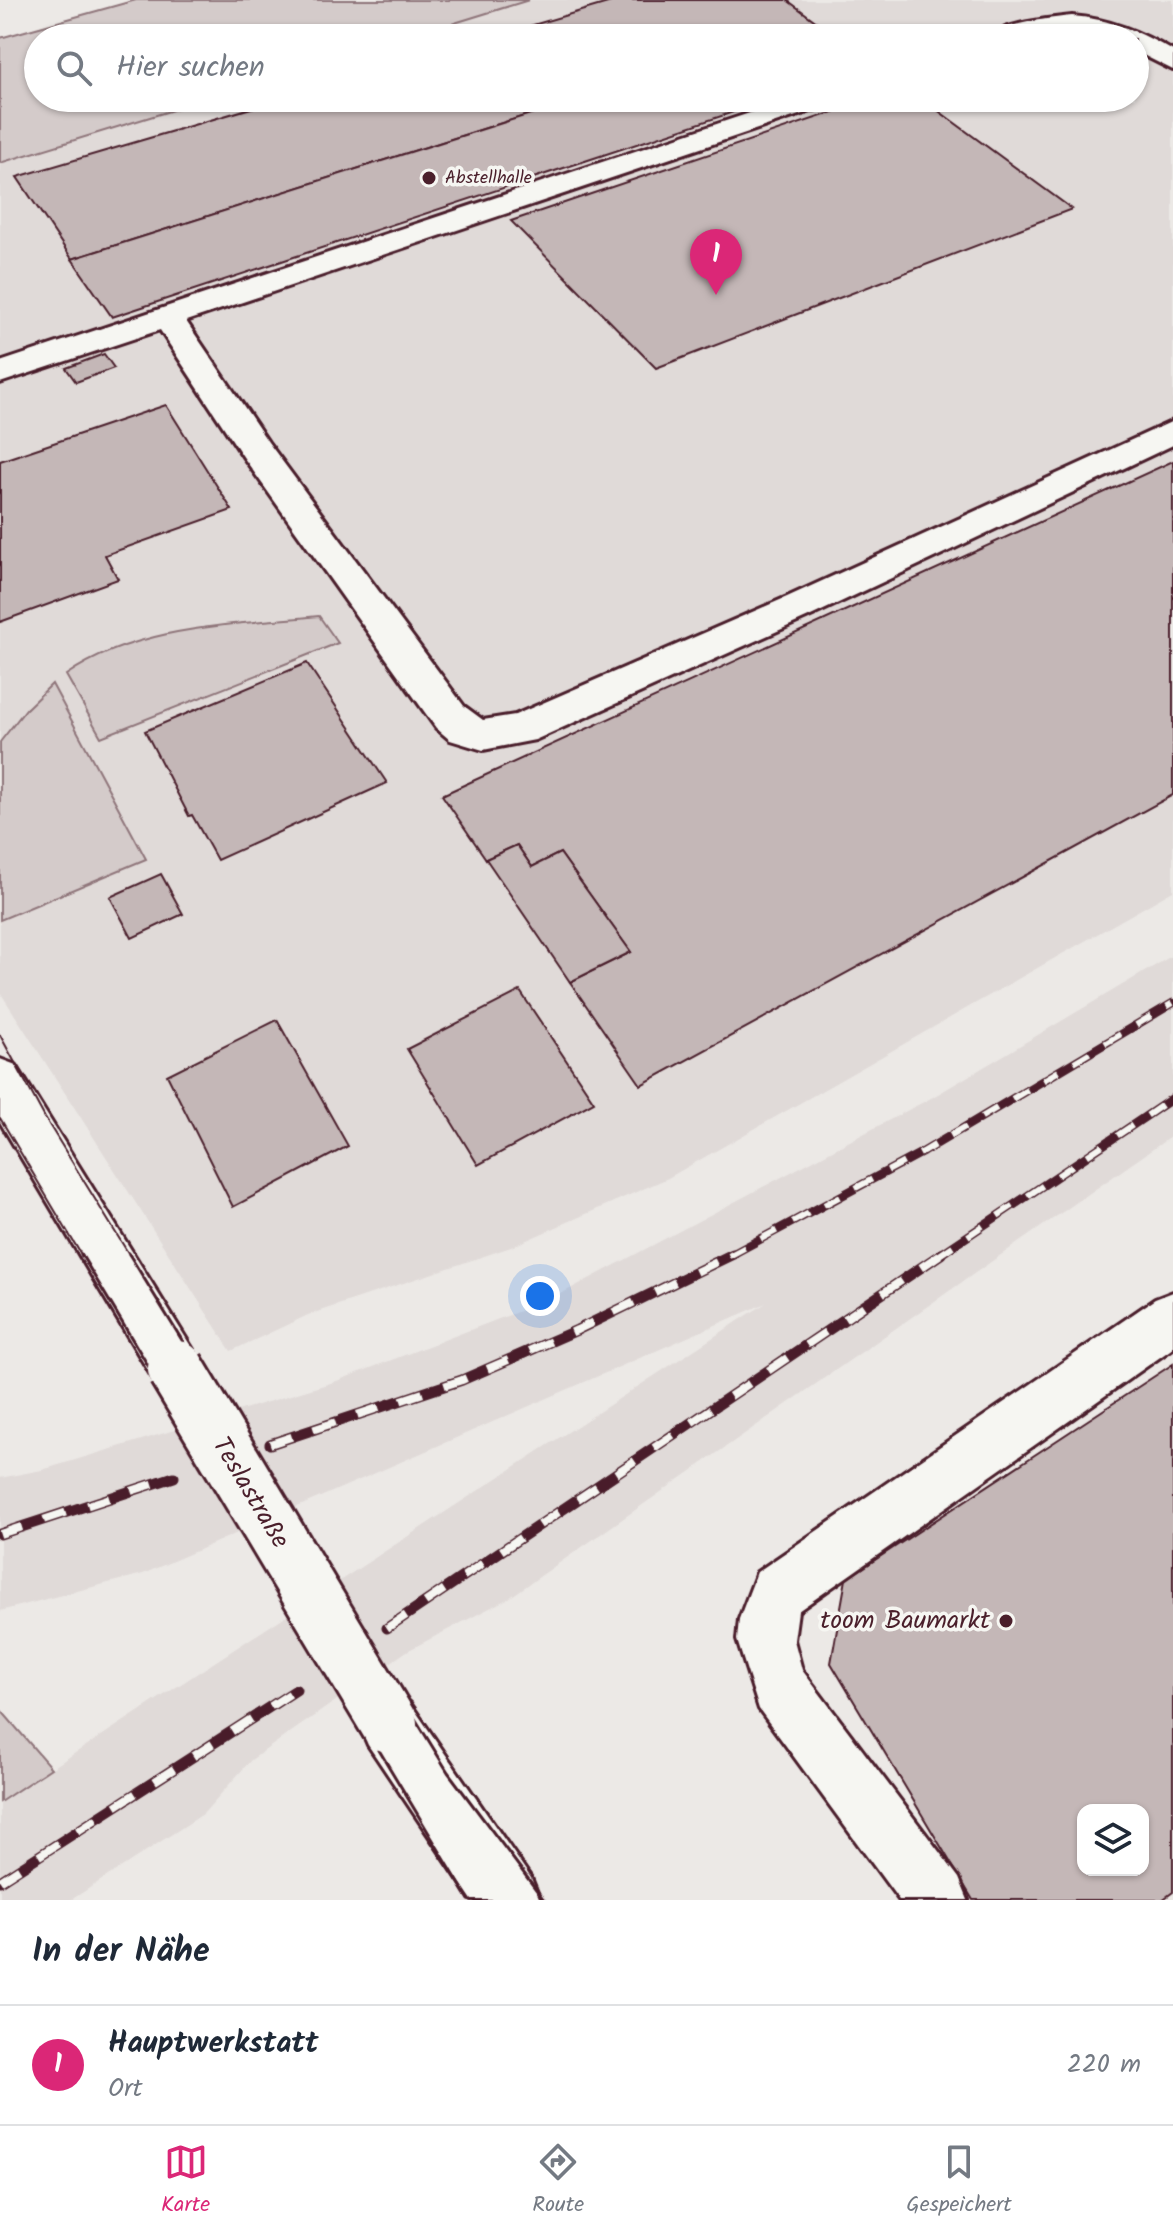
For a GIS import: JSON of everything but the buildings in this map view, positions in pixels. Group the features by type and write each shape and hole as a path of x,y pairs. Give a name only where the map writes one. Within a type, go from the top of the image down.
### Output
{"street":[{"path":"1149,47 1173,62"},
{"path":"0,373 780,112"},
{"path":"167,316 305,518 450,717 464,729 483,735 521,729 800,606 1173,432"},
{"name":"Teslastraße","path":"0,1080 389,1724 509,1900"},
{"path":"937,1900 780,1688 766,1650 765,1618 777,1592 1173,1317"}],"shaded area":[{"path":"136,0 529,0 451,24 50,24"},
{"path":"529,0 1173,0 1173,891 668,1178 511,1247 308,1315 231,1351 0,992 0,163 166,112 1149,112 1149,24 451,24"},
{"path":"24,31 24,112 166,112 0,163 0,38"},
{"path":"319,616 338,643 101,737 66,675 94,658 156,637 221,625"},
{"path":"52,684 146,859 0,920 0,742 26,709"},
{"path":"1173,955 1173,1135 509,1598 407,1651 251,1760 203,1814 71,1900 0,1900 0,1802 766,1303 143,1574 0,1611 0,1478 42,1470 334,1382 551,1299 933,1097"},
{"path":"0,1709 51,1768 0,1802"}],"tram line":[{"path":"0,1035 45,1118 130,1256"},
{"path":"0,1118 82,1256"},
{"path":"81,1254 469,1900"},
{"path":"129,1254 448,1772 544,1900"}],"railway":[{"path":"730,1255 923,1152 1173,1003"},
{"path":"938,1256 1173,1098"},
{"path":"387,1628 941,1254"},
{"path":"270,1444 462,1380 577,1330 730,1255"},
{"path":"0,1534 174,1477"},
{"path":"0,1881 296,1690"}],"place":[{"name":"Abstellhalle","path":"429,178"},
{"name":"Hauptwerkstatt","path":"716,295"},
{"name":"toom Baumarkt","path":"1006,1621"}]}
